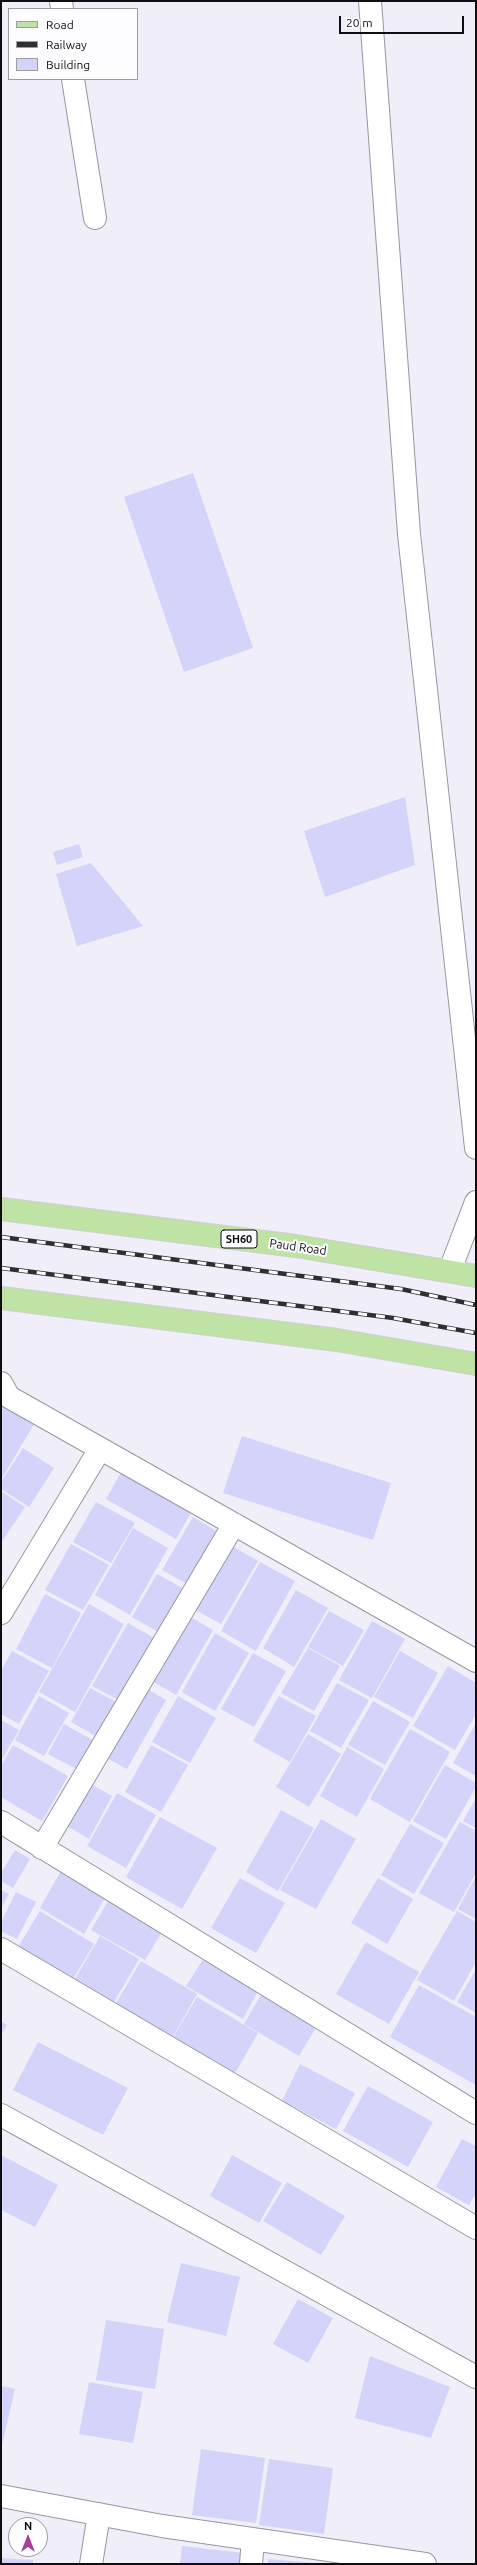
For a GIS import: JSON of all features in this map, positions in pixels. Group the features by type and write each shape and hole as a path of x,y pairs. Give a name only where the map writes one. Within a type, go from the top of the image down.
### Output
{"main road":[{"name":"Paud Road","path":"1,1208 296,1246 450,1270 476,1276"},
{"path":"1,1298 337,1340 476,1364"}],"street":[{"path":"370,1 409,534 476,1148"},
{"path":"73,80 95,218"},
{"path":"450,1270 476,1202"},
{"path":"1,1383 9,1397 476,1660"},
{"path":"1,1613 100,1449"},
{"path":"42,1848 234,1524"},
{"path":"1,1822 476,2113"},
{"path":"1,1949 476,2228"},
{"path":"1,2115 476,2377"},
{"path":"1,2496 99,2514 253,2539 326,2556 425,2564"},
{"path":"91,2564 99,2514"},
{"path":"251,2564 253,2539"}],"building":[{"path":"193,473 253,648 184,672 124,497"},
{"path":"405,797 415,865 325,897 304,831"},
{"path":"79,844 83,857 57,865 53,852"},
{"path":"91,863 143,926 77,946 56,874"},
{"path":"1,1405 34,1424 1,1480"},
{"path":"242,1436 391,1483 373,1540 223,1493"},
{"path":"23,1448 54,1468 29,1507 1,1489 1,1482"},
{"path":"123,1469 193,1509 176,1539 106,1499"},
{"path":"1,1491 25,1507 1,1543"},
{"path":"96,1502 135,1523 111,1563 73,1542"},
{"path":"193,1517 225,1536 194,1588 162,1570"},
{"path":"133,1528 168,1548 130,1615 95,1595"},
{"path":"225,1542 258,1561 221,1624 188,1606"},
{"path":"71,1544 109,1565 83,1610 45,1590"},
{"path":"260,1562 295,1581 256,1651 221,1631"},
{"path":"157,1574 190,1592 165,1636 132,1617"},
{"path":"296,1590 328,1608 294,1667 263,1648"},
{"path":"45,1594 81,1613 52,1668 16,1649"},
{"path":"89,1604 124,1624 75,1712 39,1692"},
{"path":"329,1611 364,1630 343,1666 308,1647"},
{"path":"182,1612 213,1630 176,1695 145,1677"},
{"path":"372,1621 405,1639 372,1698 339,1680"},
{"path":"128,1623 161,1642 126,1704 92,1686"},
{"path":"215,1633 249,1653 215,1711 182,1692"},
{"path":"308,1648 340,1666 314,1711 281,1693"},
{"path":"12,1651 49,1671 19,1724 1,1714 1,1671"},
{"path":"400,1651 438,1673 413,1718 374,1697"},
{"path":"253,1653 286,1671 254,1727 221,1709"},
{"path":"448,1666 476,1683 476,1714 455,1750 413,1726"},
{"path":"337,1683 369,1700 341,1748 310,1731"},
{"path":"143,1686 166,1700 127,1769 103,1756"},
{"path":"90,1688 122,1705 102,1740 71,1722"},
{"path":"39,1696 69,1713 44,1756 15,1740"},
{"path":"178,1696 216,1718 190,1763 152,1742"},
{"path":"279,1696 316,1716 290,1762 253,1741"},
{"path":"373,1701 410,1722 385,1765 348,1745"},
{"path":"1,1720 19,1730 1,1761"},
{"path":"476,1723 476,1776 453,1763"},
{"path":"64,1724 98,1743 82,1772 48,1754"},
{"path":"410,1729 450,1752 410,1822 370,1799"},
{"path":"308,1734 341,1754 309,1807 276,1787"},
{"path":"13,1745 68,1776 42,1821 1,1797 1,1766"},
{"path":"151,1745 188,1765 161,1812 125,1792"},
{"path":"347,1747 384,1769 357,1817 320,1796"},
{"path":"445,1765 476,1783 476,1787 446,1839 413,1821"},
{"path":"85,1781 112,1796 89,1839 62,1823"},
{"path":"117,1793 156,1815 126,1868 87,1846"},
{"path":"476,1798 476,1828 463,1821"},
{"path":"281,1810 314,1828 278,1891 246,1872"},
{"path":"160,1817 217,1848 182,1909 126,1877"},
{"path":"321,1819 356,1839 316,1909 280,1890"},
{"path":"460,1822 476,1831 476,1873 454,1912 419,1893"},
{"path":"410,1824 444,1843 414,1894 381,1875"},
{"path":"15,1850 30,1859 13,1888 1,1881 1,1873"},
{"path":"63,1867 108,1893 84,1934 40,1908"},
{"path":"476,1876 476,1919 458,1909"},
{"path":"240,1878 285,1903 256,1953 211,1928"},
{"path":"378,1878 413,1899 387,1944 351,1923"},
{"path":"1,1890 9,1894 1,1908"},
{"path":"16,1892 36,1902 17,1939 1,1931 1,1922"},
{"path":"110,1898 164,1929 145,1960 91,1930"},
{"path":"40,1911 94,1944 73,1979 18,1947"},
{"path":"457,1911 476,1922 476,1962 454,2001 417,1980"},
{"path":"100,1936 139,1959 114,2002 75,1979"},
{"path":"366,1942 419,1972 389,2024 336,1994"},
{"path":"207,1953 259,1989 243,2019 186,1986"},
{"path":"141,1961 197,1994 172,2038 115,2005"},
{"path":"476,1969 476,2013 457,2002"},
{"path":"419,1985 476,2017 476,2085 390,2037"},
{"path":"265,1988 320,2021 299,2056 244,2024"},
{"path":"197,1997 258,2033 234,2075 172,2039"},
{"path":"1,2021 7,2025 1,2035"},
{"path":"38,2042 128,2088 103,2135 13,2090"},
{"path":"300,2064 355,2093 336,2129 282,2101"},
{"path":"368,2086 433,2122 408,2167 343,2131"},
{"path":"462,2139 476,2146 476,2193 469,2205 436,2187"},
{"path":"1,2155 58,2185 35,2227 1,2210"},
{"path":"232,2155 282,2183 259,2223 210,2196"},
{"path":"287,2182 345,2216 321,2255 263,2221"},
{"path":"181,2263 240,2277 226,2336 167,2322"},
{"path":"298,2299 333,2318 308,2363 273,2344"},
{"path":"106,2320 164,2329 155,2389 96,2380"},
{"path":"370,2356 450,2387 431,2438 355,2418"},
{"path":"89,2382 143,2392 133,2443 79,2434"},
{"path":"1,2386 15,2389 2,2445 1,2445"},
{"path":"201,2449 265,2458 256,2523 192,2515"},
{"path":"269,2459 333,2468 324,2534 259,2525"},
{"path":"182,2546 244,2553 242,2564 180,2564"},
{"path":"1,2558 33,2560 33,2564 1,2564"},
{"path":"268,2559 315,2563 315,2564 268,2564"}],"railway":[{"path":"1,1237 401,1289 476,1305"},
{"path":"1,1268 393,1318 476,1333"}]}
